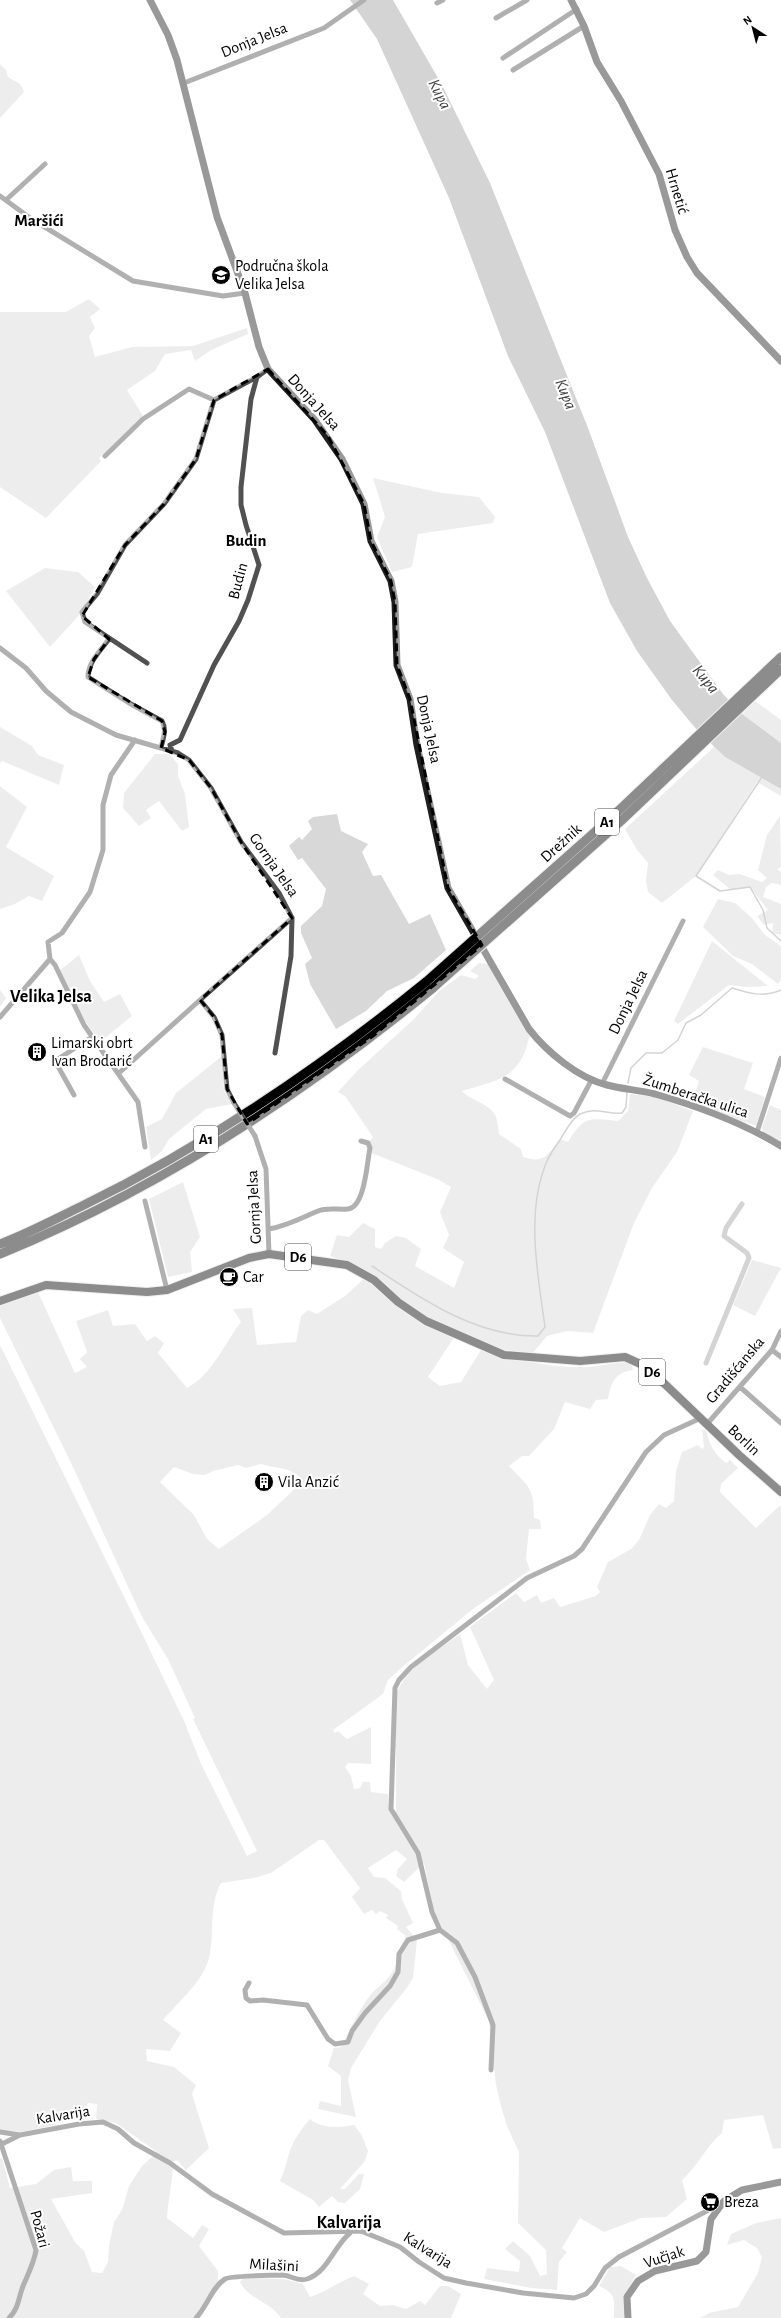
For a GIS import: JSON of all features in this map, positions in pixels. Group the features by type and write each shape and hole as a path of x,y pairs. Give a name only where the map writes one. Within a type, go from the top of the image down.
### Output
{"highway":[{"name":"Drežnik","path":"430,985 615,814 781,657"},
{"name":"Drežnik","path":"430,985 621,821 781,669"},
{"name":"A1","path":"0,1244 124,1185 232,1123 351,1042 430,985"},
{"name":"A1","path":"0,1254 122,1196 222,1140 334,1064 430,985"}],"main road":[{"name":"Donja Jelsa","path":"150,0 168,35 184,83 189,113 217,217 245,293 259,347 268,369 276,380 315,420 342,459 364,504 371,540 391,581 396,602 397,665 412,706 417,745 448,888 534,1034 559,1058 602,1084"},
{"name":"Hrnetić","path":"571,0 577,9 597,62 621,101 659,174 672,221 687,257 697,273 781,361"},
{"name":"Žumberačka ulica","path":"602,1084 654,1094 757,1132 781,1146"},
{"name":"D6","path":"0,1302 46,1285 147,1292 167,1290 249,1258 269,1254 347,1265 374,1280 398,1302 426,1321 504,1355 580,1361 625,1357 647,1367 707,1424"},
{"name":"Borlin","path":"707,1424 781,1492"},
{"path":"724,2201 742,2190 781,2182"},
{"name":"Vučjak","path":"628,2318 627,2297 638,2281 654,2271 697,2261 706,2252 711,2220 724,2201"}],"street":[{"name":"Donja Jelsa","path":"184,83 334,22 364,0"},
{"path":"496,18 527,0"},
{"path":"503,58 577,9"},
{"path":"513,70 584,26"},
{"path":"6,200 45,164"},
{"path":"0,196 30,218 133,281 223,296 245,293"},
{"name":"Donja Jelsa","path":"214,400 257,377 268,369"},
{"name":"Budin","path":"172,751 170,745 180,740 214,665 239,621 248,600 259,565 244,518 241,487 251,399 257,377"},
{"path":"105,456 143,419 189,389 214,400 196,459 164,504 125,545 97,594 82,612 85,622 109,639 118,642 148,663"},
{"path":"109,639 94,659 88,671 88,677 162,722 165,727 160,748"},
{"name":"Gornja Jelsa","path":"0,648 26,668 46,691 71,712 116,735 172,751 189,760 211,788 241,842 282,898 292,918 291,956 275,1053"},
{"path":"135,740 110,775 103,804 103,850 99,870 90,892 62,934 48,942 50,959 55,965 92,1037 119,1072 138,1102 145,1147"},
{"path":"119,1072 292,918"},
{"name":"Donja Jelsa","path":"602,1084 683,922"},
{"path":"0,1017 50,959"},
{"name":"Gornja Jelsa","path":"200,1000 214,1017 222,1035 227,1089 255,1136 266,1169 269,1254"},
{"path":"74,1095 56,1061 92,1037"},
{"name":"Žumberačka ulica","path":"757,1132 781,1058"},
{"path":"505,1080 570,1116 574,1113 592,1079"},
{"path":"269,1229 286,1226 319,1211 350,1209 358,1203 363,1188 370,1148 368,1143 361,1142"},
{"path":"145,1201 167,1290"},
{"name":"Gradišćanska","path":"707,1424 772,1350 781,1331"},
{"path":"772,1350 781,1357"},
{"path":"740,1387 781,1423"},
{"path":"491,2070 493,2025 475,1977 457,1943 440,1930 432,1912 418,1853 391,1809 393,1696 397,1684 411,1667 527,1578 574,1556 582,1549 646,1452 664,1435 701,1418"},
{"path":"249,1983 244,1990 246,1998 250,2001 263,2000 307,2005 328,2039 335,2044 343,2044 348,2042 352,2032 365,2013 390,1986 398,1972 399,1954 408,1940 440,1930"},
{"name":"Kalvarija","path":"0,2132 20,2135 79,2124 102,2122 118,2129 134,2142 170,2163 212,2194 284,2233 350,2233 361,2231 382,2238 400,2247 419,2262 444,2278 523,2293 574,2298 586,2294 594,2286 605,2268 619,2257 724,2201"},
{"path":"1,2142 20,2135"},
{"name":"Požari","path":"1,2142 13,2184 36,2250 34,2262 22,2288 20,2302 9,2318"},
{"name":"Milašini","path":"196,2318 204,2310 216,2289 225,2278 233,2276 258,2277 285,2275 298,2280 307,2279 317,2274 341,2240 350,2233"}],"highlighted area":[{"path":"268,369 328,436 364,504 371,541 391,581 395,602 397,665 410,699 448,888 482,945 373,1036 247,1124 227,1089 222,1035 214,1017 200,1000 292,918 241,842 211,788 189,760 161,748 165,732 162,721 88,677 94,659 109,639 82,616 125,545 164,504 196,459 214,400"}],"shaded area":[{"path":"0,64 6,70 8,77 20,84 24,92 0,118"},
{"path":"89,299 100,309 90,317 95,328 89,336 95,357 132,347 193,346 247,328 248,334 211,350 195,361 191,350 165,354 155,371 127,390 143,416 99,458 101,461 46,518 0,487 0,312 66,312"},
{"path":"373,478 442,493 479,497 495,517 493,523 418,534 412,567 392,572 377,537 385,517"},
{"path":"45,568 78,572 95,587 82,612 50,647 6,591"},
{"path":"755,701 781,720 781,743 742,714"},
{"path":"0,727 32,746 38,755 64,765 59,785 2,761 0,763"},
{"path":"710,742 725,757 781,789 781,796 757,782 696,876 662,903 648,892 646,881 648,863 637,850 625,829 714,747"},
{"path":"155,754 169,754 178,764 178,776 185,794 189,827 182,831 159,801 146,810 151,818 139,826 123,808 124,793"},
{"path":"0,786 27,807 6,847 54,876 42,901 29,896 15,904 0,909"},
{"path":"337,814 341,831 368,844 362,852 373,876 381,875 409,924 430,914 446,950 414,978 387,991 366,1011 336,1029 310,984 305,964 312,958 301,933 301,926 322,906 326,889 302,858 298,860 289,846 299,837 302,840 312,829 308,821 313,817"},
{"path":"780,816 781,867 777,869 781,872 781,885 772,883 766,887 763,897 781,904 781,935 772,933 773,923 764,925 757,916 768,910 750,887 731,890 713,875 718,870 729,875 739,874 762,882 767,878 758,870 767,835"},
{"path":"718,899 735,903 751,917 765,935 781,946 781,980 778,984 752,964 733,956 703,927"},
{"path":"712,941 768,986 747,987 729,985 678,1024 674,1021"},
{"path":"79,955 90,981 104,1002 120,994 132,1016 100,1042 85,1021 58,972"},
{"path":"479,963 490,964 532,1036 529,1038 520,1062 513,1070 496,1081 462,1091 492,1111 497,1119 499,1134 521,1149 523,1157 530,1159 541,1159 545,1157 560,1139 568,1142 578,1127 593,1119 618,1121 628,1111 630,1094 656,1097 693,1111 677,1152 652,1188 634,1223 593,1333 567,1331 547,1336 532,1354 493,1348 457,1333 428,1377 440,1386 461,1382 481,1350 529,1362 567,1367 592,1367 631,1362 633,1370 622,1373 618,1376 612,1383 608,1399 596,1400 590,1409 565,1402 554,1429 529,1456 522,1456 509,1466 529,1488 533,1499 534,1518 540,1520 541,1529 529,1529 526,1559 530,1570 473,1609 388,1680 383,1694 333,1730 335,1733 338,1731 347,1739 371,1727 371,1764 348,1763 345,1767 351,1776 354,1789 360,1788 363,1782 370,1782 371,1792 388,1794 389,1807 396,1817 396,1696 406,1677 422,1661 460,1634 468,1665 487,1689 494,1680 470,1627 516,1593 524,1602 537,1595 541,1603 554,1598 560,1607 596,1596 600,1592 597,1587 608,1562 631,1549 639,1540 650,1515 659,1504 666,1508 674,1501 676,1471 682,1452 698,1445 702,1449 704,1447 702,1429 706,1431 715,1453 726,1463 730,1460 738,1468 721,1484 720,1492 756,1528 779,1506 781,1507 781,2148 773,2149 763,2115 724,2120 722,2133 716,2138 693,2169 682,2180 687,2199 666,2217 641,2218 604,2232 580,2218 562,2248 567,2252 559,2262 557,2290 531,2288 484,2279 487,2268 519,2272 520,2261 505,2249 513,2241 530,2256 540,2276 547,2274 546,2250 518,2223 519,2152 507,2126 496,2085 489,2021 434,1911 424,1863 404,1882 396,1876 398,1869 407,1859 396,1850 368,1868 374,1877 385,1878 401,1891 402,1899 413,1923 406,1927 417,1940 413,1978 380,2021 351,2068 348,2080 356,2117 318,2109 320,2101 341,2106 341,2076 328,2066 334,2048 341,2047 368,1998 390,1975 397,1963 406,1936 397,1929 398,1926 386,1918 388,1915 380,1911 376,1914 372,1910 364,1914 352,1897 360,1888 324,1840 319,1840 271,1873 254,1878 221,1883 214,1901 211,1949 206,1967 196,1983 163,2020 181,2033 170,2051 146,2049 147,2061 174,2067 196,2085 192,2094 209,2148 186,2170 177,2160 173,2162 167,2218 193,2238 202,2225 209,2229 199,2246 218,2271 218,2282 196,2315 192,2318 0,2318 0,2159 2,2158 10,2188 36,2184 54,2170 71,2167 73,2181 92,2181 92,2193 51,2199 75,2242 84,2251 92,2272 102,2273 108,2262 109,2245 114,2222 122,2210 129,2186 142,2166 157,2152 116,2123 96,2119 97,2104 88,2103 85,2109 55,2116 56,2125 20,2132 0,2130 0,1345 136,1621 185,1723 201,1764 247,1856 257,1851 193,1719 195,1718 168,1659 142,1617 73,1467 0,1318 0,1306 37,1290 75,1373 87,1367 80,1359 87,1352 76,1321 108,1310 113,1326 135,1324 147,1341 155,1336 164,1343 158,1353 187,1388 204,1375 211,1367 241,1322 233,1309 252,1308 257,1345 296,1342 301,1316 308,1310 317,1314 345,1296 370,1273 354,1264 330,1256 337,1235 349,1237 363,1223 375,1229 375,1247 381,1249 385,1243 396,1236 406,1238 421,1249 415,1266 454,1288 464,1262 443,1248 449,1235 440,1212 451,1187 437,1179 369,1152 368,1143 373,1137 345,1096 338,1092 357,1071 414,1019 439,991 461,975 475,979 479,976 470,971","holes":["261,1464 289,1470 299,1476 303,1481 267,1515 219,1549 207,1539 194,1515 160,1482 174,1467 193,1474 205,1475 213,1471 238,1465 246,1468"]},
{"path":"0,990 6,998 0,1007"},
{"path":"703,1047 753,1063 744,1089 765,1097 756,1126 692,1104 699,1081 689,1075"},
{"path":"222,1056 224,1091 232,1104 206,1109 169,1139 162,1151 151,1160 146,1127 162,1119 176,1093"},
{"path":"770,1105 781,1110 781,1142 763,1132 762,1127"},
{"path":"183,1182 200,1237 190,1252 192,1272 168,1277 149,1199"},
{"path":"752,1260 781,1268 755,1316 733,1305"},
{"path":"310,2119 320,2125 331,2127 354,2125 361,2134 368,2151 365,2161 340,2189 345,2189 359,2174 364,2174 360,2189 345,2203 338,2202 332,2196 319,2207 313,2200 280,2181 294,2142"},
{"path":"781,2218 781,2318 700,2318 709,2313 738,2307 758,2273 762,2257 757,2248 744,2240 727,2245 731,2234 756,2223"},
{"path":"621,2266 636,2275 625,2296 625,2318 614,2318 614,2302 612,2295 599,2286 610,2267"},
{"path":"354,2276 369,2284 363,2294 380,2306 393,2305 406,2309 420,2301 425,2305 440,2286 448,2286 461,2294 451,2318 281,2318 272,2308 248,2293 240,2282 243,2278 284,2279 303,2284 310,2297"}],"water":[{"name":"Kupa","path":"350,0 393,0 442,85 490,183 588,428 628,537 647,578 670,621 723,694 742,714 781,743 781,789 725,757 697,730 672,700 637,651 610,603 545,432 508,356 449,198 377,39"}],"waterway":[{"path":"762,777 696,876 720,891 750,887 763,910 767,928 781,941"},
{"path":"628,1083 631,1068 646,1053 662,1053 678,1040 686,1023 701,1015 732,988 756,994 769,994 781,990"},
{"path":"372,1266 430,1303 471,1323 515,1335 538,1336 545,1327 535,1244 536,1201 540,1181 547,1161 568,1126 577,1116 591,1111 622,1113 626,1107 627,1092"},
{"path":"706,1363 749,1258 747,1253 724,1236 726,1228 742,1204"}],"place":[{"name":"Područna škola Velika Jelsa","path":"221,275"},
{"name":"Limarski obrt Ivan Brodarić","path":"37,1052"},
{"name":"Car","path":"229,1277"},
{"name":"Vila Anzić","path":"264,1482"},
{"name":"Breza","path":"710,2202"}],"district":[{"name":"Maršići","path":"39,220"},
{"name":"Budin","path":"246,540"},
{"name":"Velika Jelsa","path":"51,997"},
{"name":"Kalvarija","path":"349,2223"}]}
